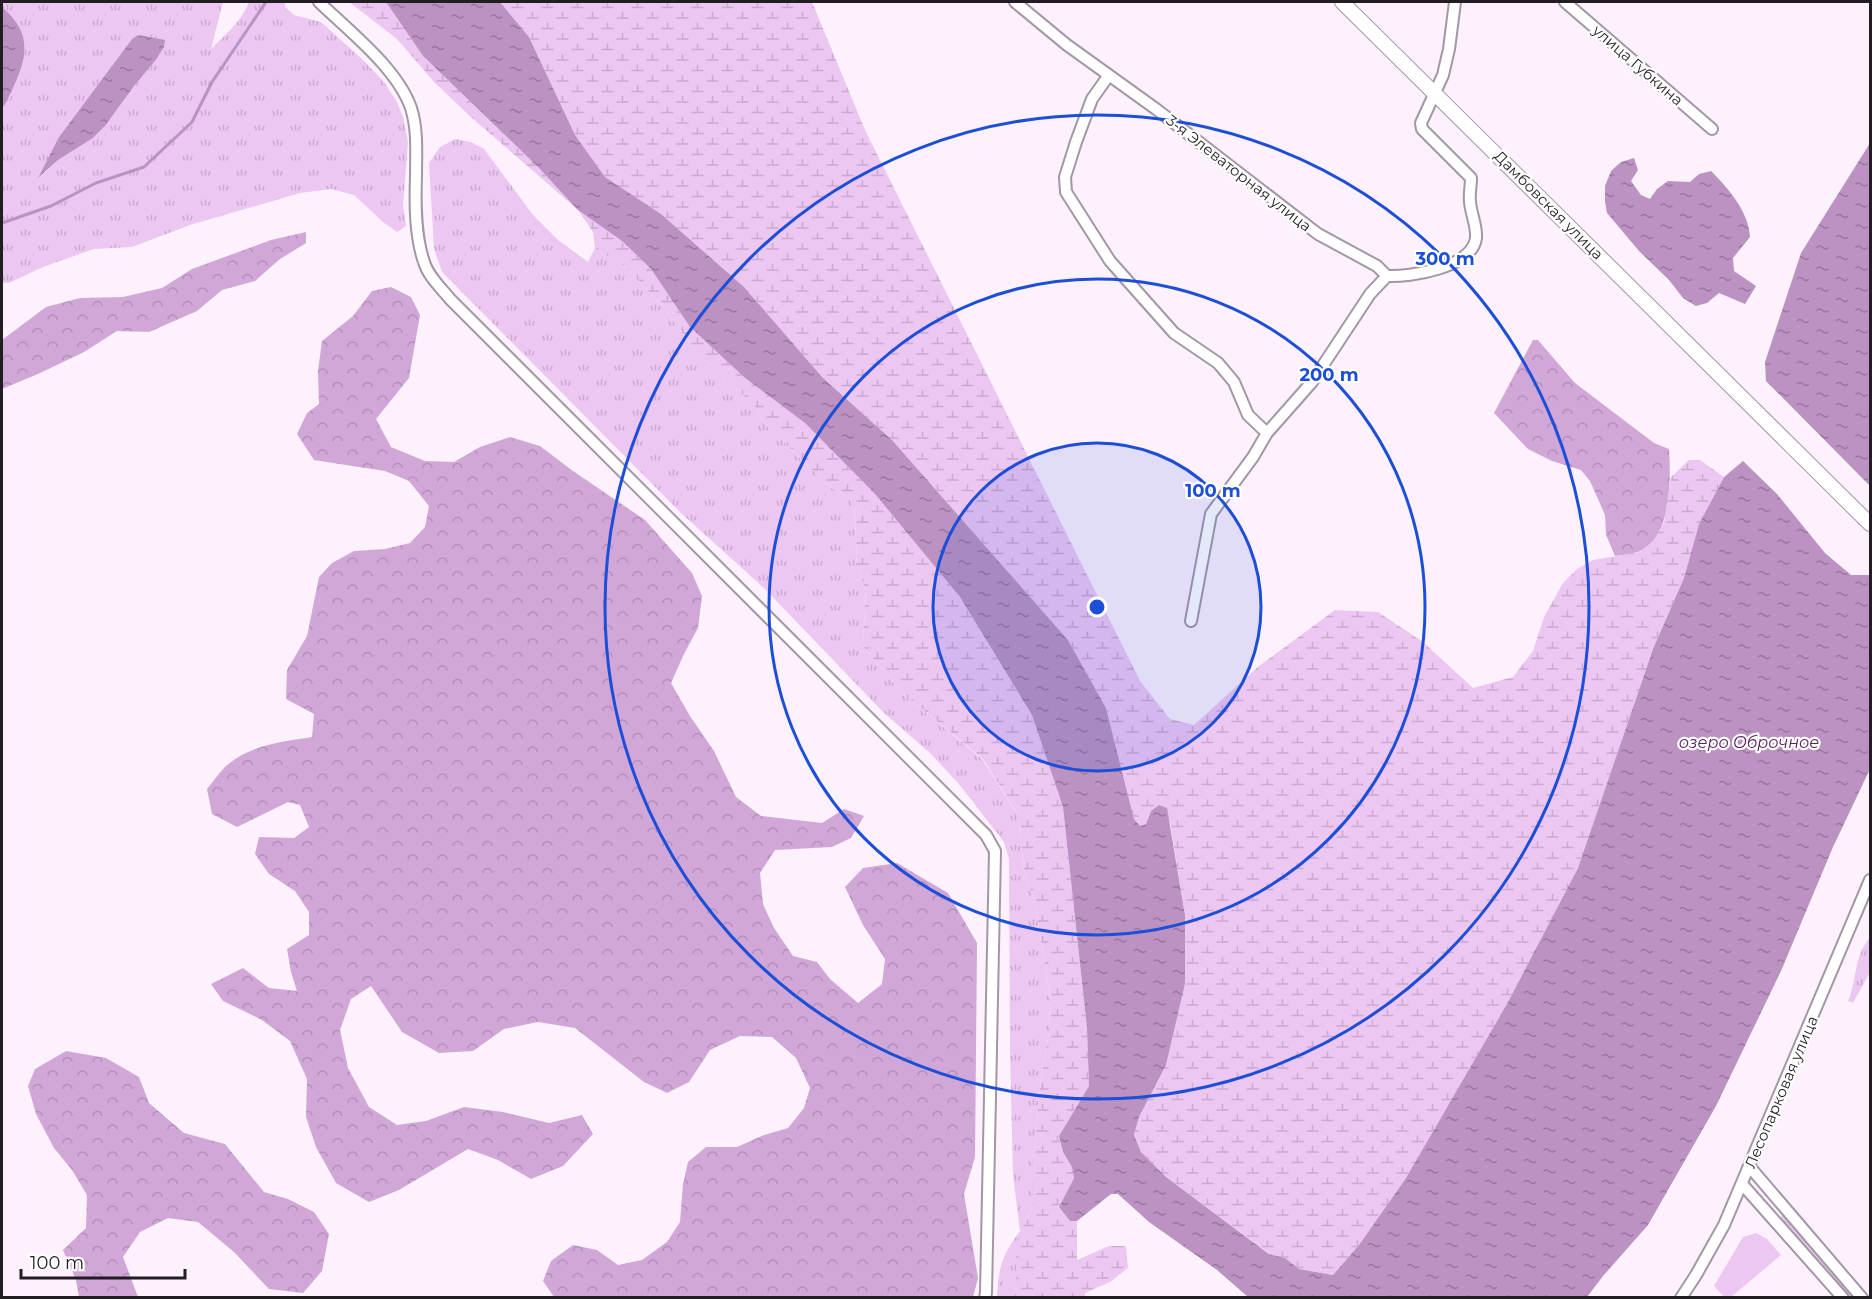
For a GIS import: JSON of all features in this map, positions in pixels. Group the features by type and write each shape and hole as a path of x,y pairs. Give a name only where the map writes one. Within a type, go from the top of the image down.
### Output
{"main road":[{"name":"Дамбовская улица","path":"1342,2 1870,524"}],"street":[{"path":"319,2 385,67 396,80 411,108 417,147 416,175 420,246 424,264 450,299 986,835 995,851 985,1298"},
{"name":"3-я Элеваторная улица","path":"1015,2 1067,45 1156,109 1318,234 1377,266 1387,276"},
{"path":"1191,621 1211,514 1253,457 1267,433 1312,382 1370,294 1387,276 1405,277 1439,269 1465,255 1476,240 1470,200 1471,178 1422,129 1421,123 1436,93 1449,49 1455,2"},
{"name":"улица Губкина","path":"1565,2 1712,129"},
{"path":"1109,75 1092,99 1076,142 1065,177 1066,192 1110,261 1174,333 1218,363 1234,382 1248,415 1267,433"},
{"name":"Лесопарковая улица","path":"1681,1298 1724,1224 1870,880"},
{"path":"1749,1166 1862,1298"},
{"path":"1742,1184 1843,1298"}],"green space":[{"path":"2,2 223,2 211,49 238,22 249,2 285,2 285,7 294,15 321,22 384,82 397,102 403,117 408,142 403,206 406,226 397,232 354,195 331,189 300,193 190,225 132,247 94,249 43,267 9,283 2,283 2,108 22,65 24,42 21,30 2,7","holes":["132,39 155,61 105,126 93,138 58,160 40,177 59,137"]},
{"path":"349,2 386,2 423,56 579,210 622,241 651,269 690,327 745,378 805,423 875,494 960,597 1032,715 1063,807 1087,1028 1089,1086 1059,1136 1063,1152 1072,1167 1074,1178 1059,1207 1070,1221 1077,1221 1077,1260 1109,1246 1126,1246 1128,1268 1110,1282 1085,1293 1085,1297 1020,1297 1016,1291 1016,1259 1020,1232 1033,1205 1033,1165 1040,1085 1049,1031 1050,996 1035,903 1024,870 1018,815 983,759 900,691 863,646 866,591 857,566 855,515 850,498 830,487 768,427 753,404 695,350 660,303 625,267 595,248 593,232 578,210 471,117 434,82 397,39"},
{"path":"500,2 812,2 865,130 1140,681 1170,719 1194,725 1259,666 1335,610 1378,612 1423,642 1473,688 1513,677 1533,651 1544,617 1563,583 1577,569 1593,560 1640,552 1654,540 1664,522 1671,477 1689,460 1700,460 1724,477 1699,524 1684,578 1653,649 1578,868 1508,1002 1406,1178 1359,1245 1333,1275 1299,1269 1285,1258 1270,1254 1166,1177 1141,1152 1134,1135 1139,1117 1166,1065 1185,984 1185,915 1170,822 1151,811 1146,824 1140,826 1134,819 1106,708 1068,640 892,440 823,378 744,287 661,214 605,177 575,135 529,37"},
{"path":"455,139 471,142 484,149 533,215 558,240 588,262 595,248 625,267 660,303 695,350 753,404 768,427 830,487 850,498 855,515 857,566 866,591 863,646 900,691 982,759 1018,815 1024,870 1035,903 1050,996 1049,1031 1040,1085 1033,1165 1033,1205 1020,1232 1016,1291 1020,1297 997,1297 1002,1262 1020,1231 1013,1175 1009,859 1004,842 959,784 930,753 883,712 765,589 682,514 442,272 434,249 429,163 440,147"},
{"path":"306,232 306,243 280,259 255,281 222,290 197,311 149,332 117,331 84,352 2,389 2,340 46,307 80,298 123,297 162,288 192,269 271,240"},
{"path":"391,287 411,297 420,315 409,378 376,419 391,447 425,461 454,462 480,447 510,437 540,446 645,520 692,573 702,596 698,628 671,683 714,751 736,797 761,816 822,823 844,809 864,816 851,838 832,847 775,850 760,873 763,904 774,928 793,956 817,962 830,979 858,1003 882,984 885,959 863,925 845,887 863,868 897,863 948,893 977,943 975,1157 964,1194 978,1278 973,1297 554,1297 543,1281 551,1261 573,1245 597,1250 618,1265 642,1260 667,1242 680,1222 683,1184 688,1162 706,1147 737,1147 764,1135 788,1128 804,1108 810,1088 796,1058 772,1037 740,1036 710,1050 689,1082 667,1093 644,1082 575,1028 538,1022 504,1029 473,1051 439,1053 402,1032 371,986 351,999 340,1030 348,1068 369,1107 397,1125 426,1121 464,1107 503,1112 549,1123 582,1115 593,1134 563,1166 531,1179 498,1160 468,1149 399,1190 369,1202 336,1183 316,1147 306,1117 307,1079 290,1041 262,1020 223,1001 211,984 243,968 269,988 297,991 287,949 309,935 309,912 295,891 269,874 255,854 259,837 294,838 309,827 300,805 288,802 237,827 212,814 207,789 225,767 244,754 266,746 312,737 314,714 286,699 287,670 307,636 319,577 332,563 354,551 385,549 410,543 425,527 429,506 409,481 385,471 314,460 297,434 307,413 319,404 318,371 322,341 353,316 372,291"},
{"path":"1533,340 1538,340 1575,383 1654,443 1669,449 1669,491 1663,522 1649,545 1638,552 1615,556 1606,535 1605,515 1590,481 1581,470 1552,461 1528,449 1494,413"},
{"path":"1869,939 1870,972 1853,1003 1848,1001 1858,960"},
{"path":"66,1051 106,1058 139,1077 149,1103 184,1133 225,1144 264,1192 288,1199 314,1212 329,1234 322,1271 303,1293 269,1289 234,1252 198,1222 168,1218 140,1232 123,1257 138,1297 79,1297 76,1280 63,1250 86,1228 87,1195 72,1170 54,1148 36,1114 28,1086 35,1069"},
{"path":"1783,1215 1856,1297 1851,1297 1780,1218"},
{"path":"1756,1233 1767,1239 1781,1255 1731,1297 1724,1297 1714,1286 1743,1237"}],"water":[{"name":"озеро Оброчное","path":"386,2 500,2 529,37 575,135 605,177 661,214 744,287 823,378 892,440 1068,640 1106,708 1134,819 1140,826 1146,824 1151,811 1159,805 1167,808 1185,915 1185,984 1166,1065 1139,1117 1134,1135 1141,1152 1166,1177 1269,1254 1285,1258 1299,1269 1333,1275 1359,1245 1406,1178 1508,1002 1578,868 1653,649 1684,578 1699,524 1724,477 1743,461 1777,494 1825,553 1851,575 1870,575 1870,769 1833,847 1781,971 1716,1106 1648,1225 1587,1297 1248,1297 1217,1270 1149,1222 1118,1194 1111,1194 1077,1221 1070,1221 1059,1207 1074,1178 1072,1167 1063,1152 1059,1136 1089,1086 1087,1028 1063,807 1032,715 960,597 875,494 805,423 745,378 690,327 651,269 622,241 578,210 539,168 423,56"},
{"path":"2,7 21,30 24,53 18,77 2,108"},
{"path":"138,35 165,40 164,47 155,61 105,126 93,138 58,160 38,178 59,137 132,39"},
{"path":"1870,143 1870,486 1766,381 1765,362 1801,253"},
{"path":"1634,158 1638,170 1631,181 1641,195 1650,199 1657,189 1668,181 1690,182 1699,174 1711,171 1731,193 1742,210 1749,228 1750,237 1733,258 1734,271 1756,286 1745,304 1719,293 1707,303 1696,306 1683,298 1607,213 1605,186 1611,171 1621,162"}],"waterway":[{"path":"2,223 51,206 96,183 144,167 192,122 212,82 266,2"}]}
